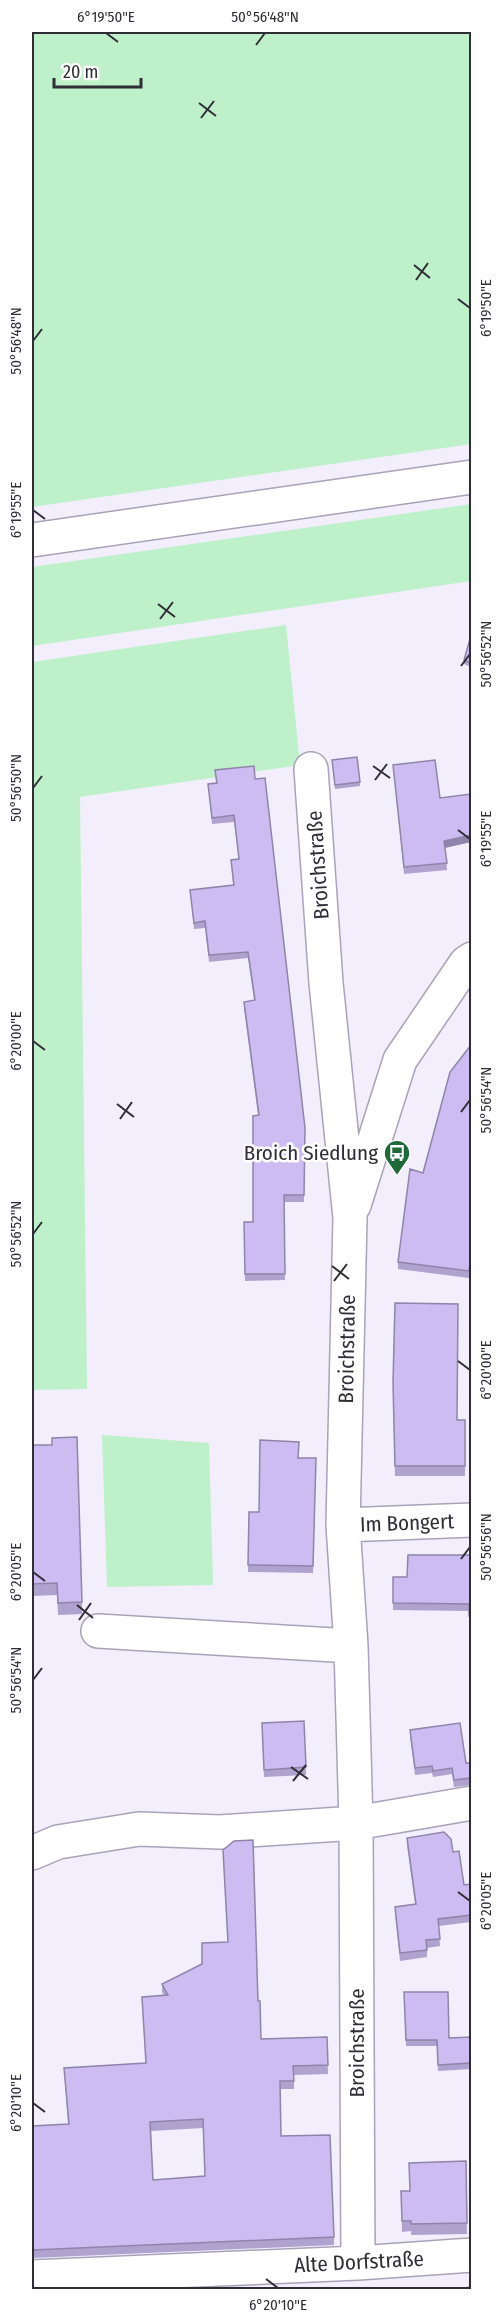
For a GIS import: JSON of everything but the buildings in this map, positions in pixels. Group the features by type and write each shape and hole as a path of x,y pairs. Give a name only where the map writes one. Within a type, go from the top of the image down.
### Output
{"street":[{"path":"32,540 471,477"},
{"name":"Broichstraße","path":"311,769 326,983 350,1218 343,1526 351,1646 356,1823 358,2263"},
{"path":"350,1218 400,1060 465,963 471,959"},
{"name":"Im Bongert","path":"343,1526 471,1520"},
{"path":"98,1631 351,1646"},
{"path":"32,1853 58,1842 139,1829 220,1832 356,1823 471,1803"},
{"name":"Alte Dorfstraße","path":"32,2277 358,2263 471,2255"}],"green space":[{"path":"32,32 471,32 471,444 32,507"},
{"path":"471,504 471,581 32,646 32,567"},
{"path":"286,625 300,765 80,797 87,1389 32,1390 32,662"},
{"path":"102,1435 209,1443 213,1585 107,1587"}],"place":[{"name":"Broich Siedlung","path":"397,1176"}]}
